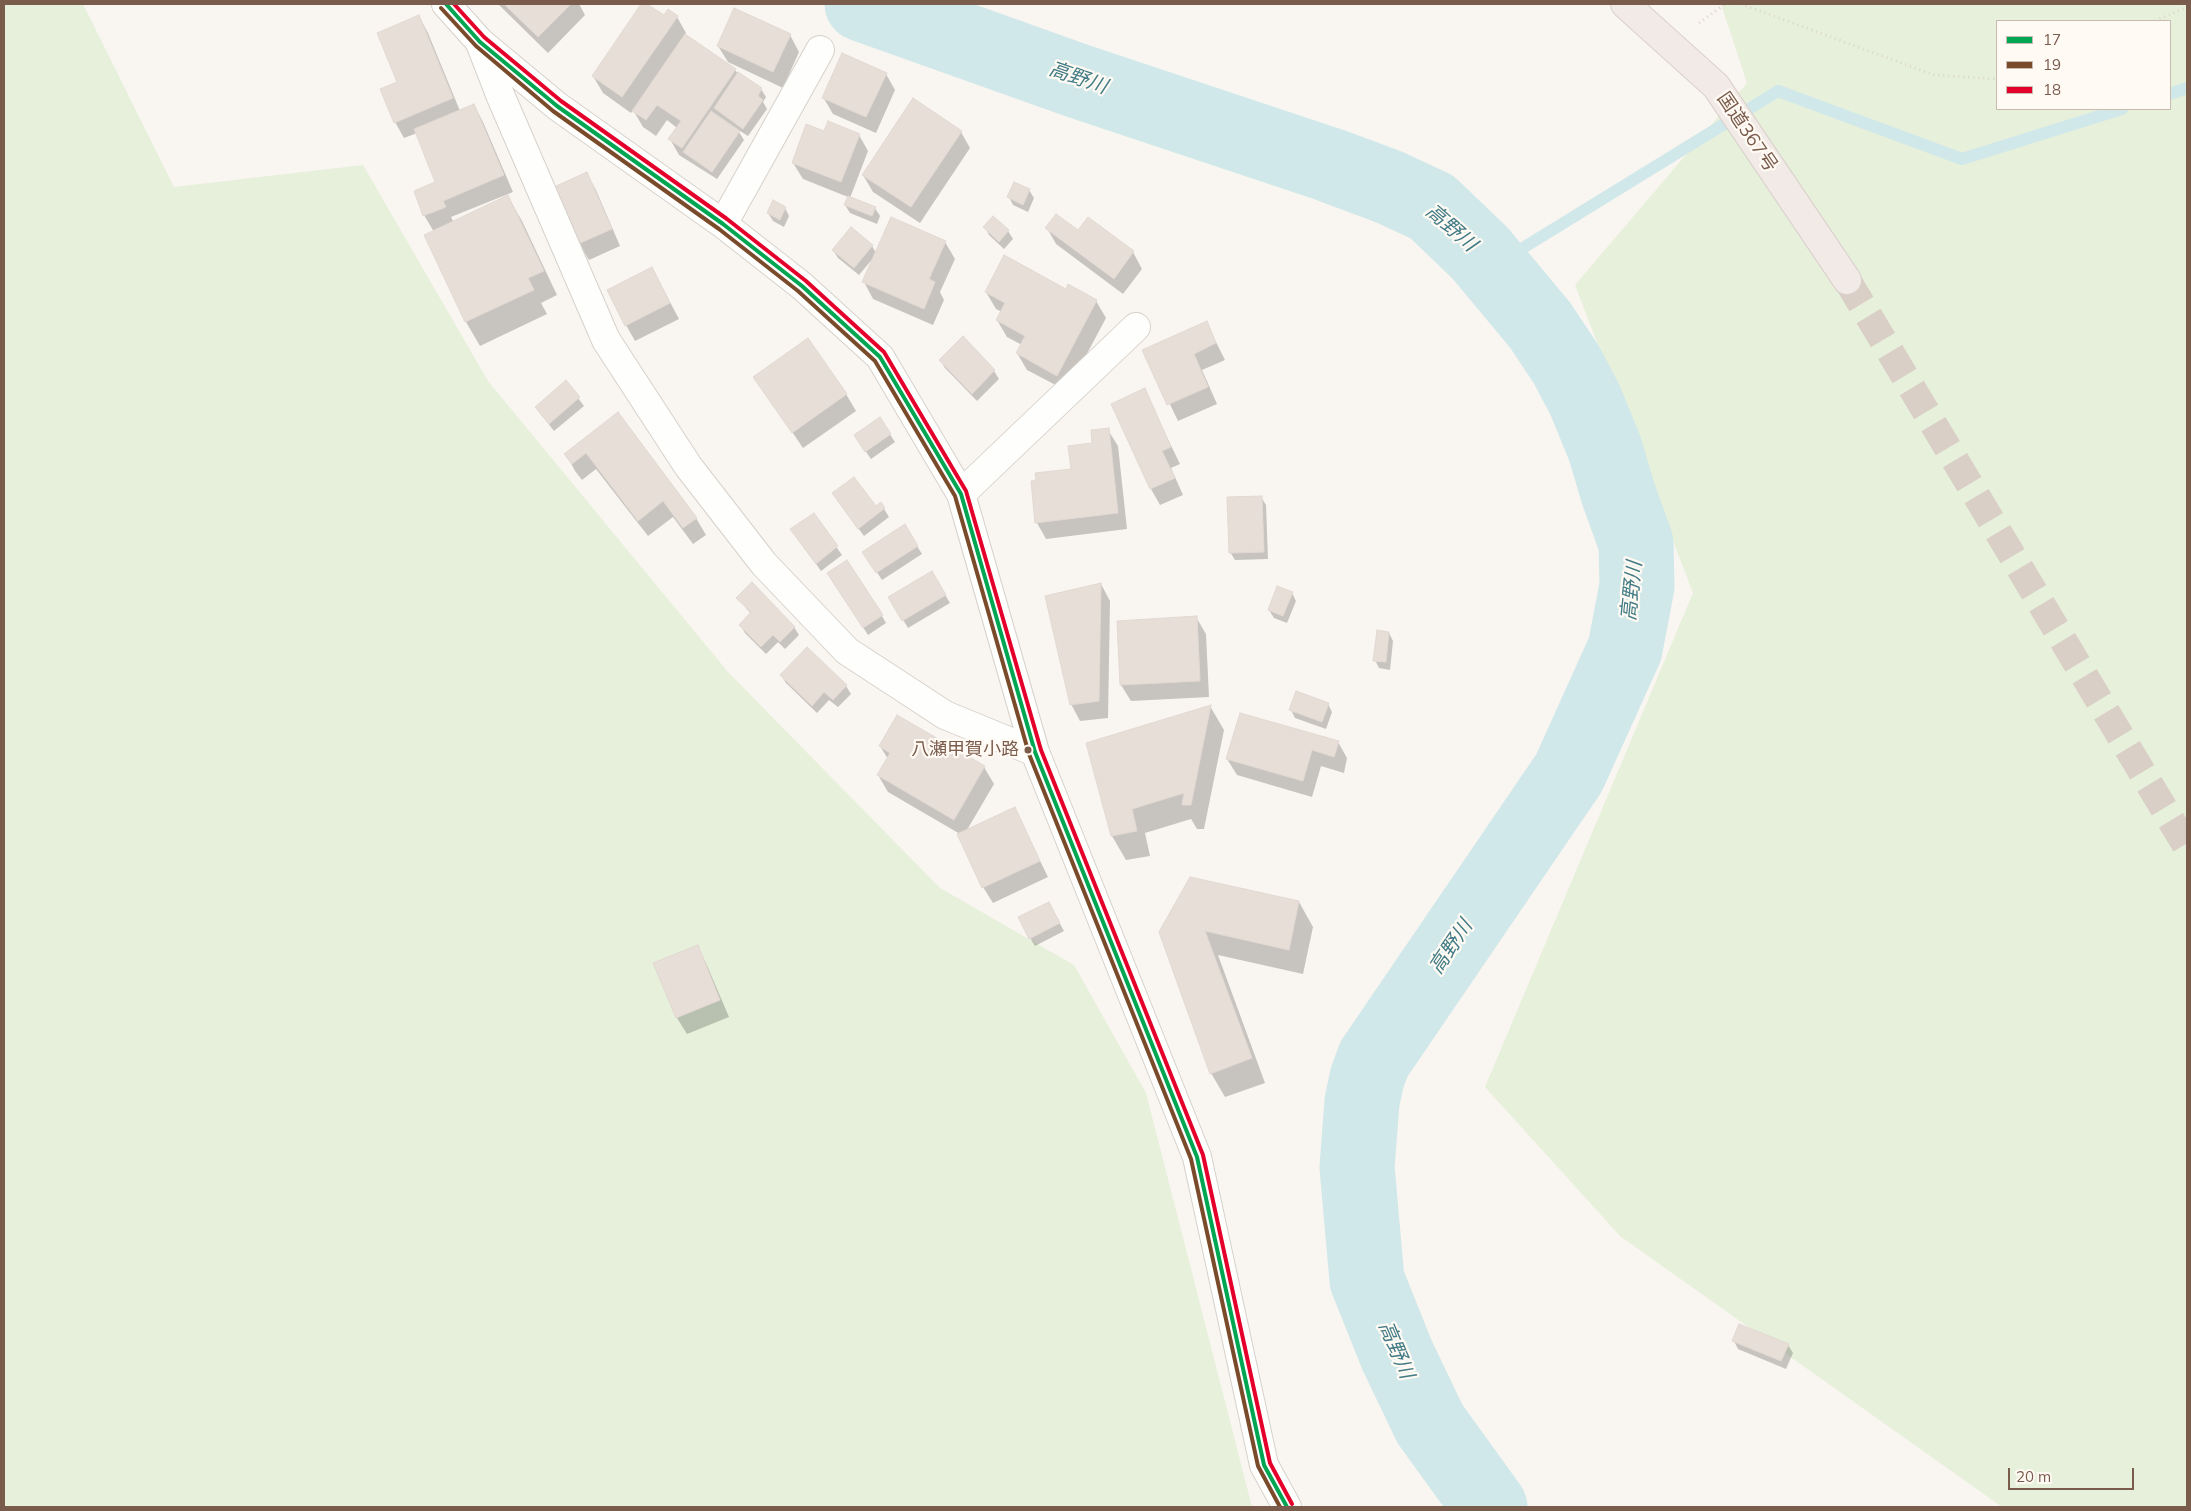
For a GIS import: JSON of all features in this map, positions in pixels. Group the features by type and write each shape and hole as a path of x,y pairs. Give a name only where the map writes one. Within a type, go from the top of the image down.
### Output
{"highway":[{"name":"国道367号","path":"1625,4 1716,86 1847,280"}],"street":[{"path":"446,4 480,42 557,106 723,224 802,286 880,357 961,494 1035,752 1197,1157 1264,1466 1287,1507"},
{"path":"480,42 501,96 606,340 688,466 764,564 847,651 945,715 1035,752"},
{"path":"723,224 820,50"},
{"path":"961,494 1136,326"}],"path":[{"path":"1741,4 1934,75 1996,79"},
{"path":"2157,20 2187,7"}],"green space":[{"path":"4,4 83,4 174,187 363,165 488,381 728,672 940,888 1074,965 1146,1093 1252,1507 4,1507"},
{"path":"1721,4 2187,4 2187,1507 2002,1507 1620,1236 1485,1087 1693,593 1575,285 1747,83"}],"building":[{"path":"504,4 571,4 538,37"},
{"path":"641,4 647,4 664,15 668,9 678,16 622,97 592,76"},
{"path":"734,8 791,34 773,72 717,46"},
{"path":"419,15 453,98 394,123 380,89 397,82 377,33"},
{"path":"685,34 736,69 682,148 668,139 681,121 657,105 646,120 632,111"},
{"path":"842,53 887,73 866,117 822,98"},
{"path":"738,72 762,88 758,96 763,100 743,129 714,108"},
{"path":"913,98 962,131 911,207 862,175"},
{"path":"474,104 504,175 443,201 446,207 423,216 414,191 435,182 414,129"},
{"path":"711,111 740,131 712,172 683,152"},
{"path":"828,121 860,134 841,182 792,163 806,124 824,131"},
{"path":"587,172 612,229 578,244 554,187"},
{"path":"1014,182 1030,189 1023,205 1007,197"},
{"path":"508,195 544,271 528,278 534,290 465,322 424,235"},
{"path":"848,196 876,207 872,216 844,205"},
{"path":"773,200 786,207 780,220 767,213"},
{"path":"1056,214 1078,230 1088,217 1134,251 1114,279 1045,228"},
{"path":"993,216 1009,230 999,242 983,227"},
{"path":"891,217 946,241 929,279 935,282 924,309 862,282"},
{"path":"851,227 873,245 854,268 832,250"},
{"path":"1004,255 1066,289 1068,284 1097,300 1057,376 1016,353 1025,336 996,320 1005,303 985,292"},
{"path":"652,267 670,303 625,326 607,290"},
{"path":"1207,321 1216,343 1194,354 1208,387 1167,405 1142,350"},
{"path":"963,336 995,370 972,394 939,360"},
{"path":"808,338 847,394 792,433 753,377"},
{"path":"566,380 580,397 549,424 535,407"},
{"path":"1145,388 1171,447 1162,451 1175,478 1150,489 1111,404"},
{"path":"618,412 697,518 683,528 663,501 638,521 586,453 572,464 564,454"},
{"path":"880,417 891,434 865,452 854,435"},
{"path":"1109,428 1118,513 1035,523 1031,481 1036,480 1035,473 1071,469 1068,446 1092,443 1091,430"},
{"path":"854,477 876,506 881,502 885,508 858,529 832,493"},
{"path":"1262,496 1264,552 1229,553 1227,497"},
{"path":"814,513 838,546 816,564 790,529"},
{"path":"905,524 918,546 876,573 862,552"},
{"path":"847,560 883,615 863,628 827,573"},
{"path":"932,571 946,595 902,621 888,597"},
{"path":"752,582 795,627 780,642 773,635 761,647 739,625 751,612 736,598"},
{"path":"1101,583 1099,701 1070,705 1045,596"},
{"path":"1277,586 1293,592 1283,616 1268,610"},
{"path":"1197,616 1200,681 1120,685 1117,621"},
{"path":"1377,630 1389,632 1386,662 1373,661"},
{"path":"807,647 847,685 833,700 824,692 812,706 780,675"},
{"path":"1296,691 1329,703 1322,722 1289,710"},
{"path":"1211,705 1191,805 1182,805 1184,793 1132,809 1137,831 1111,836 1086,743"},
{"path":"1240,713 1339,741 1334,757 1312,750 1303,781 1226,759"},
{"path":"897,715 985,766 954,820 877,775 890,753 879,746"},
{"path":"1015,807 1040,861 982,888 957,834"},
{"path":"1190,877 1299,901 1289,950 1205,931 1252,1058 1210,1074 1159,932"},
{"path":"1049,902 1060,923 1029,939 1018,917"},
{"path":"698,945 720,1000 676,1018 653,963"},
{"path":"1739,1324 1789,1344 1781,1361 1732,1341"}],"waterway":[{"name":"高野川","path":"862,4 1078,81 1330,165 1389,187 1432,207 1480,253 1540,325 1566,364 1585,400 1605,449 1636,543 1637,586 1625,649 1569,773 1374,1059 1367,1078 1362,1102 1357,1167 1367,1280 1397,1355 1430,1424 1490,1507"},
{"path":"2171,94 2187,88"},
{"path":"1492,267 1778,91 1962,159 2119,110"}],"tunnel":[{"path":"1847,280 2187,847"}],"transit line":[{"name":"17","path":"446,4 480,42 557,106 723,224 802,286 880,357 961,494 1035,752 1197,1157 1264,1465 1287,1507"},
{"name":"18","path":"454,4 484,37 561,101 727,219 806,281 884,352 966,491 1041,750 1203,1155 1270,1463 1292,1504"},
{"name":"19","path":"441,8 476,46 553,111 719,229 798,291 875,361 955,496 1029,754 1191,1159 1258,1466 1280,1507"}],"place":[{"name":"八瀬甲賀小路","path":"1028,750"}]}
